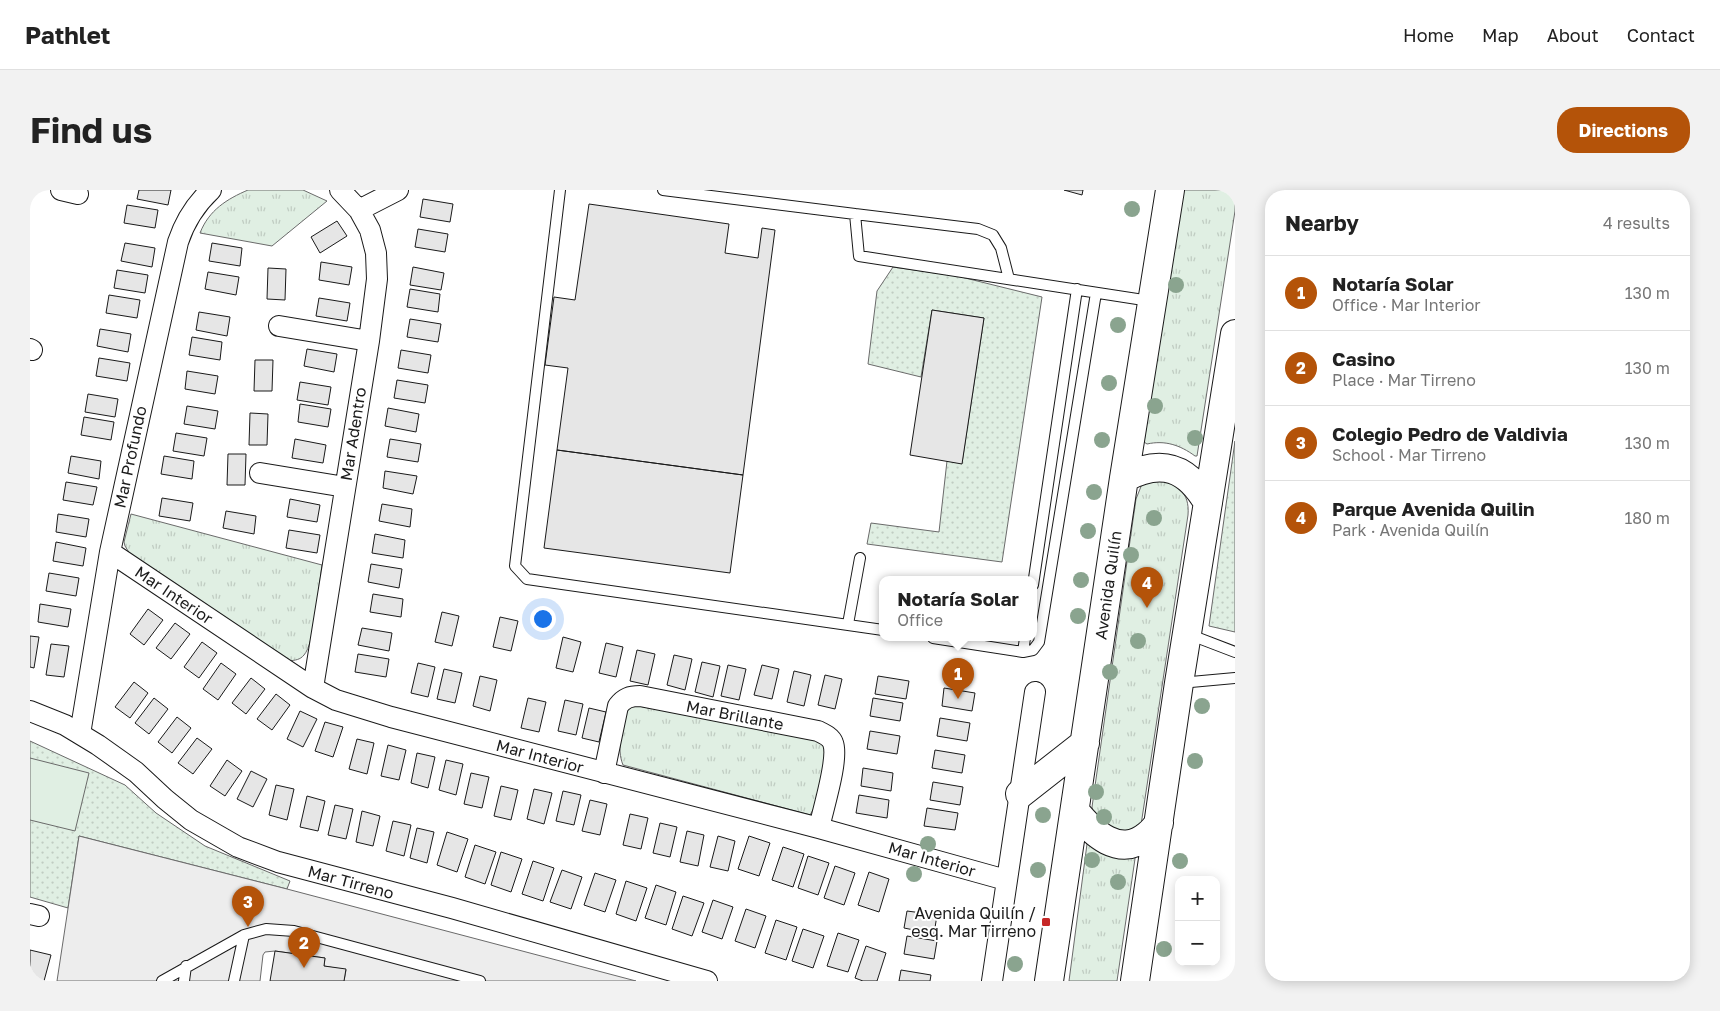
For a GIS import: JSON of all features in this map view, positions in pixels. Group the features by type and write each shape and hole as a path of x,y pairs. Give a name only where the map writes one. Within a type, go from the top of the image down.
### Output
{"main road":[{"name":"Avenida Quilín","path":"1049,981 1124,478 1170,190"},
{"path":"1135,981 1208,504 1228,423 1235,334"},
{"path":"1124,478 1140,470 1153,467 1166,468 1190,479 1198,486 1208,504"},
{"path":"1020,796 1085,743"},
{"path":"1075,811 1090,829 1102,838 1119,844 1136,842 1148,836 1159,823"}],"street":[{"name":"Mar Profundo","path":"80,734 110,552 178,242 189,216 210,190"},
{"name":"Mar Adentro","path":"313,688 376,295 376,254 370,230 359,210 340,190"},
{"path":"359,210 398,190"},
{"path":"279,326 368,341"},
{"path":"260,473 345,488"},
{"name":"Mar Interior","path":"110,552 313,688 336,700 374,712 819,828 1006,880"},
{"path":"992,981 1034,692"},
{"name":"Mar Brillante","path":"604,773 618,706 622,700 634,696 818,731 830,738 833,743 835,758 819,828"},
{"name":"Mar Tirreno","path":"30,711 49,718 80,734 136,772 191,820 238,848 278,862 452,908 707,981"}],"lane":[{"path":"560,190 515,566 526,579 879,629"},
{"path":"662,190 978,229 993,236 1001,248 1009,279"},
{"path":"855,214 859,256 1152,302"},
{"path":"1034,576 1077,290"},
{"path":"952,641 1023,652 1033,650 1039,642 1096,293"},
{"path":"848,624 860,558"},
{"path":"1187,634 1235,652"},
{"path":"1023,652 1025,641"},
{"path":"1180,683 1235,678"},
{"path":"162,981 244,935 266,929 294,931 480,981"},
{"path":"234,981 244,935"},
{"path":"184,981 186,966"}],"green space":[{"path":"248,190 303,190 327,201 272,246 200,233 208,218 220,206"},
{"path":"1182,190 1235,190 1235,211 1197,456 1172,444 1147,444 1144,442"},
{"path":"893,267 957,276 1042,297 1002,562 867,544 871,523 939,532 947,461 962,463 984,318 932,310 921,377 868,364 877,291"},
{"path":"1235,441 1235,632 1209,626"},
{"path":"1158,477 1176,486 1184,495 1187,500 1188,515 1141,825 1133,830 1115,834 1093,814 1092,807 1136,499 1142,484"},
{"path":"131,514 322,565 314,626 304,655 299,659 290,661 130,554 124,542"},
{"path":"633,705 812,737 823,745 827,758 818,801 810,815 623,765 620,752 621,738 626,712"},
{"path":"30,741 125,785 156,813 205,846 290,881 287,889 79,836 68,908 30,897"},
{"path":"30,758 89,773 75,831 30,820"},
{"path":"1090,842 1136,852 1117,981 1069,981 1087,844"}],"shaded area":[{"path":"79,836 636,981 344,981 346,970 324,966 325,958 275,951 265,952 263,955 260,981 57,981"}],"building":[{"path":"139,190 171,190 168,205 137,199"},
{"path":"1064,190 1083,190 1082,195"},
{"path":"423,199 453,204 450,222 420,217"},
{"path":"589,204 729,224 725,253 758,258 762,228 775,230 743,475 557,450 568,368 545,365 554,297 575,300"},
{"path":"127,205 158,210 155,228 124,223"},
{"path":"337,221 347,236 320,253 311,237"},
{"path":"418,229 448,234 445,252 415,247"},
{"path":"125,243 155,248 152,267 121,261"},
{"path":"212,243 242,248 240,266 209,261"},
{"path":"321,262 352,267 349,285 319,280"},
{"path":"413,267 444,273 441,290 410,285"},
{"path":"268,268 286,269 285,300 267,299"},
{"path":"117,270 148,275 145,293 114,288"},
{"path":"208,272 239,277 236,295 205,289"},
{"path":"410,289 440,294 438,312 407,307"},
{"path":"109,295 140,300 137,318 106,313"},
{"path":"319,298 350,303 347,321 316,316"},
{"path":"932,310 984,318 962,464 910,455"},
{"path":"199,312 230,317 227,336 196,330"},
{"path":"410,319 441,324 438,342 407,337"},
{"path":"100,329 131,334 128,352 97,346"},
{"path":"192,337 222,342 220,360 189,355"},
{"path":"307,349 337,354 334,372 304,366"},
{"path":"401,350 431,355 428,373 398,368"},
{"path":"99,358 130,363 127,381 96,376"},
{"path":"255,360 273,360 272,391 254,391"},
{"path":"187,371 218,376 215,394 185,389"},
{"path":"397,380 428,385 425,403 394,398"},
{"path":"300,382 331,387 328,405 297,400"},
{"path":"88,394 118,399 115,417 85,412"},
{"path":"300,404 331,409 328,427 298,422"},
{"path":"187,406 218,411 215,429 184,424"},
{"path":"388,408 419,414 416,432 385,426"},
{"path":"250,413 268,414 267,445 249,445"},
{"path":"84,417 114,422 111,440 81,435"},
{"path":"176,433 207,438 204,456 173,451"},
{"path":"295,439 326,445 323,463 292,458"},
{"path":"390,439 421,444 418,462 387,457"},
{"path":"557,450 743,475 730,573 544,548"},
{"path":"228,454 246,454 245,485 227,485"},
{"path":"71,456 101,461 99,479 68,473"},
{"path":"164,456 194,461 192,479 161,474"},
{"path":"385,471 417,476 413,494 383,488"},
{"path":"66,482 97,487 93,505 63,500"},
{"path":"162,498 193,503 190,521 159,516"},
{"path":"290,499 320,505 317,522 287,517"},
{"path":"382,504 412,509 410,527 379,521"},
{"path":"226,511 256,516 254,534 223,528"},
{"path":"58,514 89,519 86,537 56,532"},
{"path":"289,530 320,535 317,553 286,548"},
{"path":"375,534 405,540 403,558 372,553"},
{"path":"56,542 86,548 83,566 53,561"},
{"path":"371,564 402,569 399,588 368,582"},
{"path":"49,573 79,578 76,596 46,591"},
{"path":"373,594 403,599 401,617 370,612"},
{"path":"40,604 71,609 68,627 38,622"},
{"path":"148,609 163,620 144,645 130,634"},
{"path":"442,612 459,616 452,646 435,642"},
{"path":"500,617 518,621 511,651 493,647"},
{"path":"175,623 190,634 171,659 156,648"},
{"path":"362,628 392,633 389,651 358,645"},
{"path":"30,636 39,637 34,668 30,667"},
{"path":"563,637 581,642 573,672 556,668"},
{"path":"202,642 217,653 199,678 184,667"},
{"path":"606,643 623,647 616,677 599,673"},
{"path":"51,644 69,646 64,677 46,675"},
{"path":"637,650 655,654 648,685 630,681"},
{"path":"358,654 389,659 386,677 355,672"},
{"path":"674,655 692,659 685,690 667,685"},
{"path":"702,662 720,666 713,697 695,692"},
{"path":"221,663 236,674 218,700 203,689"},
{"path":"418,663 435,667 428,697 411,693"},
{"path":"728,665 746,669 739,700 721,696"},
{"path":"762,665 779,669 772,699 754,695"},
{"path":"444,669 462,673 455,703 437,699"},
{"path":"794,671 811,675 804,706 787,702"},
{"path":"825,675 842,679 835,709 818,705"},
{"path":"480,676 497,680 490,711 473,706"},
{"path":"878,676 909,681 906,699 875,694"},
{"path":"251,678 265,689 246,714 232,703"},
{"path":"134,682 148,693 130,718 115,707"},
{"path":"944,688 975,693 972,711 942,706"},
{"path":"276,694 290,705 272,730 257,719"},
{"path":"154,698 168,709 149,734 135,723"},
{"path":"528,698 546,702 539,732 521,728"},
{"path":"873,698 903,703 900,721 870,716"},
{"path":"565,700 583,704 576,735 558,731"},
{"path":"589,708 606,712 599,742 582,738"},
{"path":"300,711 317,719 303,747 287,739"},
{"path":"177,717 191,728 172,753 158,742"},
{"path":"940,718 970,723 967,741 937,736"},
{"path":"325,722 343,727 333,757 315,751"},
{"path":"870,731 900,736 897,754 867,749"},
{"path":"197,738 212,749 193,774 178,763"},
{"path":"357,739 374,743 367,774 349,769"},
{"path":"388,745 406,750 399,780 381,776"},
{"path":"935,750 965,755 962,773 932,768"},
{"path":"417,753 435,757 428,788 411,783"},
{"path":"227,760 242,771 225,796 210,786"},
{"path":"446,760 463,764 456,795 439,790"},
{"path":"863,768 893,773 891,791 861,786"},
{"path":"251,771 267,779 253,807 237,799"},
{"path":"471,773 489,777 482,808 464,804"},
{"path":"933,782 963,787 960,805 930,800"},
{"path":"276,785 294,789 287,820 269,815"},
{"path":"501,786 518,790 511,820 494,816"},
{"path":"534,789 552,793 544,824 527,819"},
{"path":"563,791 581,795 574,825 556,821"},
{"path":"859,795 889,800 887,818 856,813"},
{"path":"307,796 325,801 318,831 300,827"},
{"path":"590,800 607,804 600,835 582,831"},
{"path":"335,805 353,809 346,839 328,835"},
{"path":"927,808 958,813 955,830 924,826"},
{"path":"362,811 380,816 373,846 356,842"},
{"path":"630,814 648,818 641,849 623,845"},
{"path":"393,821 411,825 404,856 386,851"},
{"path":"660,823 677,827 670,857 653,853"},
{"path":"417,828 434,832 427,863 410,858"},
{"path":"687,831 704,835 698,866 680,862"},
{"path":"447,832 468,839 457,872 437,865"},
{"path":"718,836 735,841 728,871 710,867"},
{"path":"749,836 770,843 759,876 738,869"},
{"path":"475,845 496,852 485,884 465,877"},
{"path":"783,847 804,854 793,887 772,880"},
{"path":"501,852 522,859 511,892 491,885"},
{"path":"808,856 829,863 818,895 798,888"},
{"path":"533,861 554,868 543,901 522,894"},
{"path":"835,866 855,873 844,905 824,898"},
{"path":"562,870 582,877 571,909 550,902"},
{"path":"869,872 889,879 879,912 858,905"},
{"path":"595,873 616,880 605,912 584,905"},
{"path":"626,881 647,888 636,921 616,914"},
{"path":"656,885 676,892 666,925 645,918"},
{"path":"683,896 704,903 692,936 672,929"},
{"path":"713,900 733,907 722,939 702,932"},
{"path":"746,909 766,916 755,948 735,941"},
{"path":"907,911 937,915 934,934 904,928"},
{"path":"776,920 797,927 786,960 765,953"},
{"path":"803,929 824,936 813,968 792,961"},
{"path":"838,933 859,940 848,972 827,966"},
{"path":"907,936 937,941 934,959 904,954"},
{"path":"866,946 886,953 877,981 863,981 855,978"},
{"path":"30,950 51,955 44,981 30,978"},
{"path":"275,951 325,958 324,966 346,969 344,981 270,981"},
{"path":"901,970 931,975 930,981 899,981"}],"place":[{"name":"Parque Avenida Quilin","path":"1147,608"},
{"name":"Notaría Solar","path":"958,699"},
{"name":"Avenida Quilín / esq. Mar Tirreno","path":"1046,922"},
{"name":"Colegio Pedro de Valdivia","path":"248,927"},
{"name":"Casino","path":"304,968"}]}
